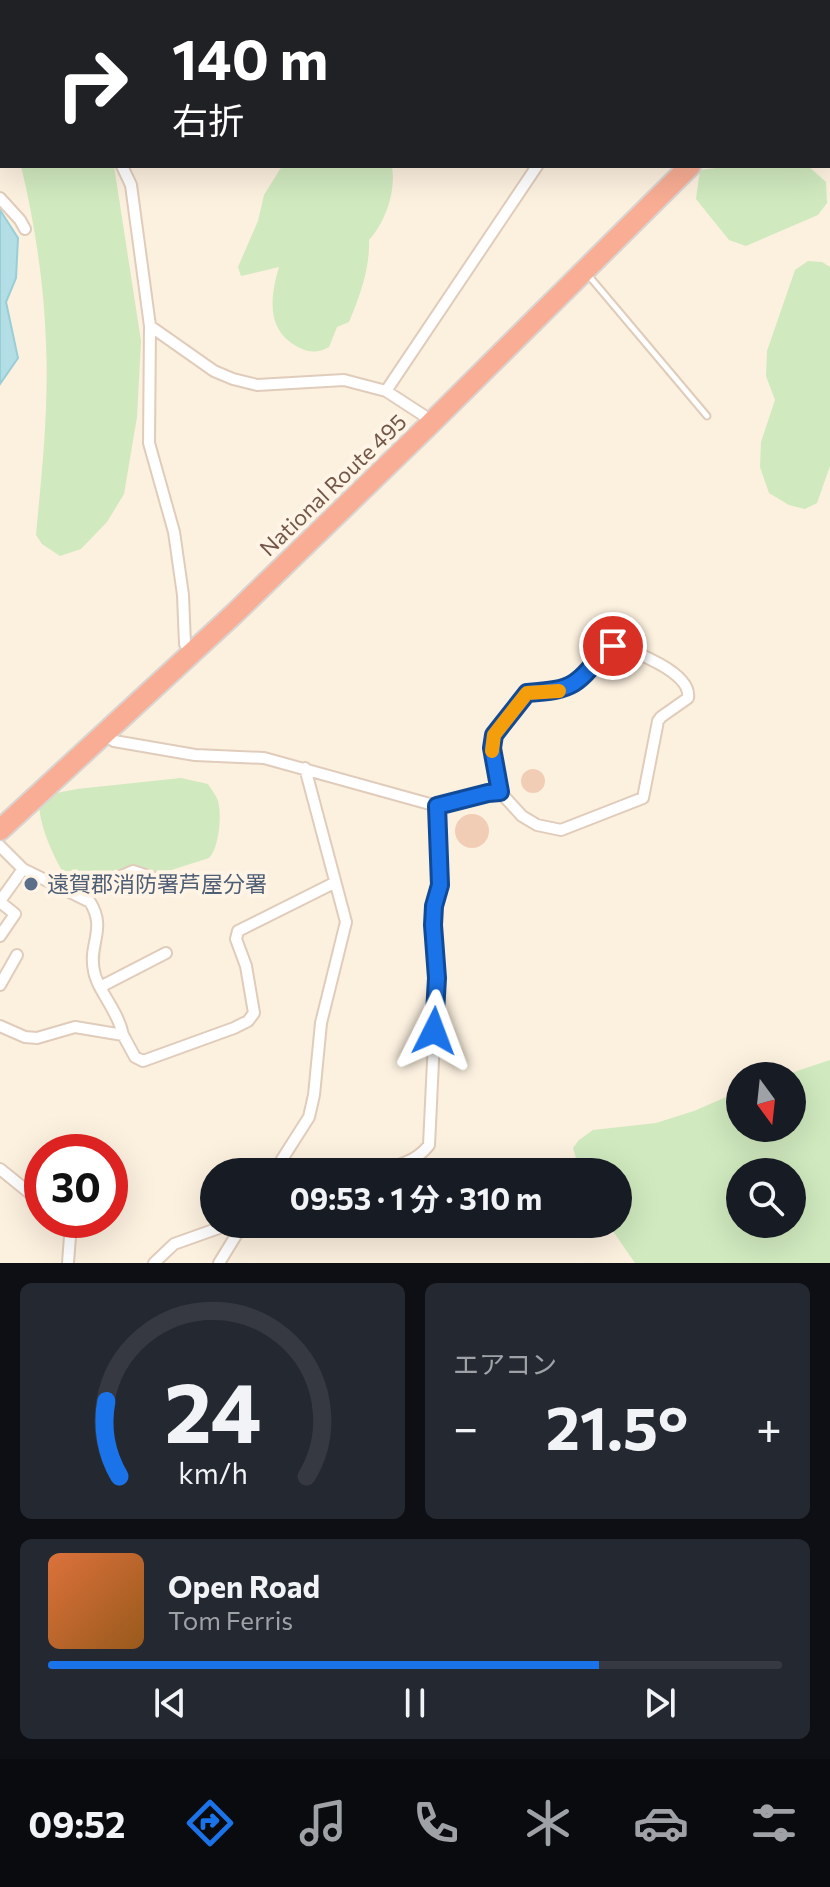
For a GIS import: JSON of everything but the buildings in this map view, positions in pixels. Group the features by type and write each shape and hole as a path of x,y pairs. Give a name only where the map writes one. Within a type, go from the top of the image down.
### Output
{"highway":[{"name":"National Route 495","path":"0,816 185,644 677,168"},
{"name":"National Route 495","path":"0,830 235,613 586,272 688,168"}],"street":[{"path":"123,168 131,185 150,326 149,443 174,532 183,595 185,644"},
{"path":"386,391 536,168"},
{"path":"0,198 25,229"},
{"path":"150,326 214,371 233,379 257,385 344,380 386,391 423,415"},
{"path":"613,646 671,670 690,691 685,703 658,721 643,798 561,830 537,825 522,816 500,792 492,748 494,735 527,693 554,692 573,685 606,648 613,646"},
{"path":"103,734 114,741 195,755 264,758 437,806 500,792"},
{"path":"283,1158 309,1117 321,1023 346,922 305,768"},
{"path":"414,1158 429,1145 437,978 433,925 440,885 437,806"},
{"path":"0,846 23,869 90,902 98,919 94,972 120,1020 123,1035 135,1057 143,1061 248,1021 254,1013 246,966 236,939 238,931 334,883"},
{"path":"0,936 15,914 0,902 23,869"},
{"path":"83,897 133,871 160,880"},
{"path":"102,986 166,953"},
{"path":"0,985 17,955"},
{"path":"0,1026 25,1037 37,1038 75,1027 123,1035"},
{"path":"0,1169 24,1188"},
{"path":"154,1263 174,1244 200,1235"},
{"path":"68,1263 70,1238"},
{"path":"219,1263 234,1238"}],"lane":[{"path":"586,272 707,416"}],"green space":[{"path":"21,168 114,168 141,341 137,417 124,494 107,522 81,549 60,556 42,544 36,535 47,367 43,299 31,210"},
{"path":"281,168 392,168 388,205 369,240 366,271 353,312 349,322 337,327 329,347 318,351 302,349 280,332 273,312 279,267 241,276 238,267 258,221 264,195"},
{"path":"810,168 826,182 827,203 818,215 746,246 729,240 696,199 700,170"},
{"path":"808,261 822,262 830,267 830,466 817,503 805,509 789,505 769,493 760,467 761,442 775,400 766,376 767,351 795,270"},
{"path":"181,778 208,784 218,801 219,831 209,858 87,897 72,885 47,839 40,815 41,796"},
{"path":"830,1060 830,1263 635,1263 618,1238 632,1238 632,1158 576,1158 573,1148 593,1130 656,1123 726,1097 726,1142 806,1142 806,1068"}],"water":[{"path":"0,210 18,238 16,278 6,302 18,358 0,384"}],"slow traffic":[{"path":"492,751 494,735 527,693 559,691"}],"place":[{"name":"遠賀郡消防署芦屋分署","path":"31,884"}],"route":[{"path":"434,1031 437,978 433,925 440,885 437,806 500,792 492,748 494,735 527,693 564,690 590,669 606,648 613,646"}]}
